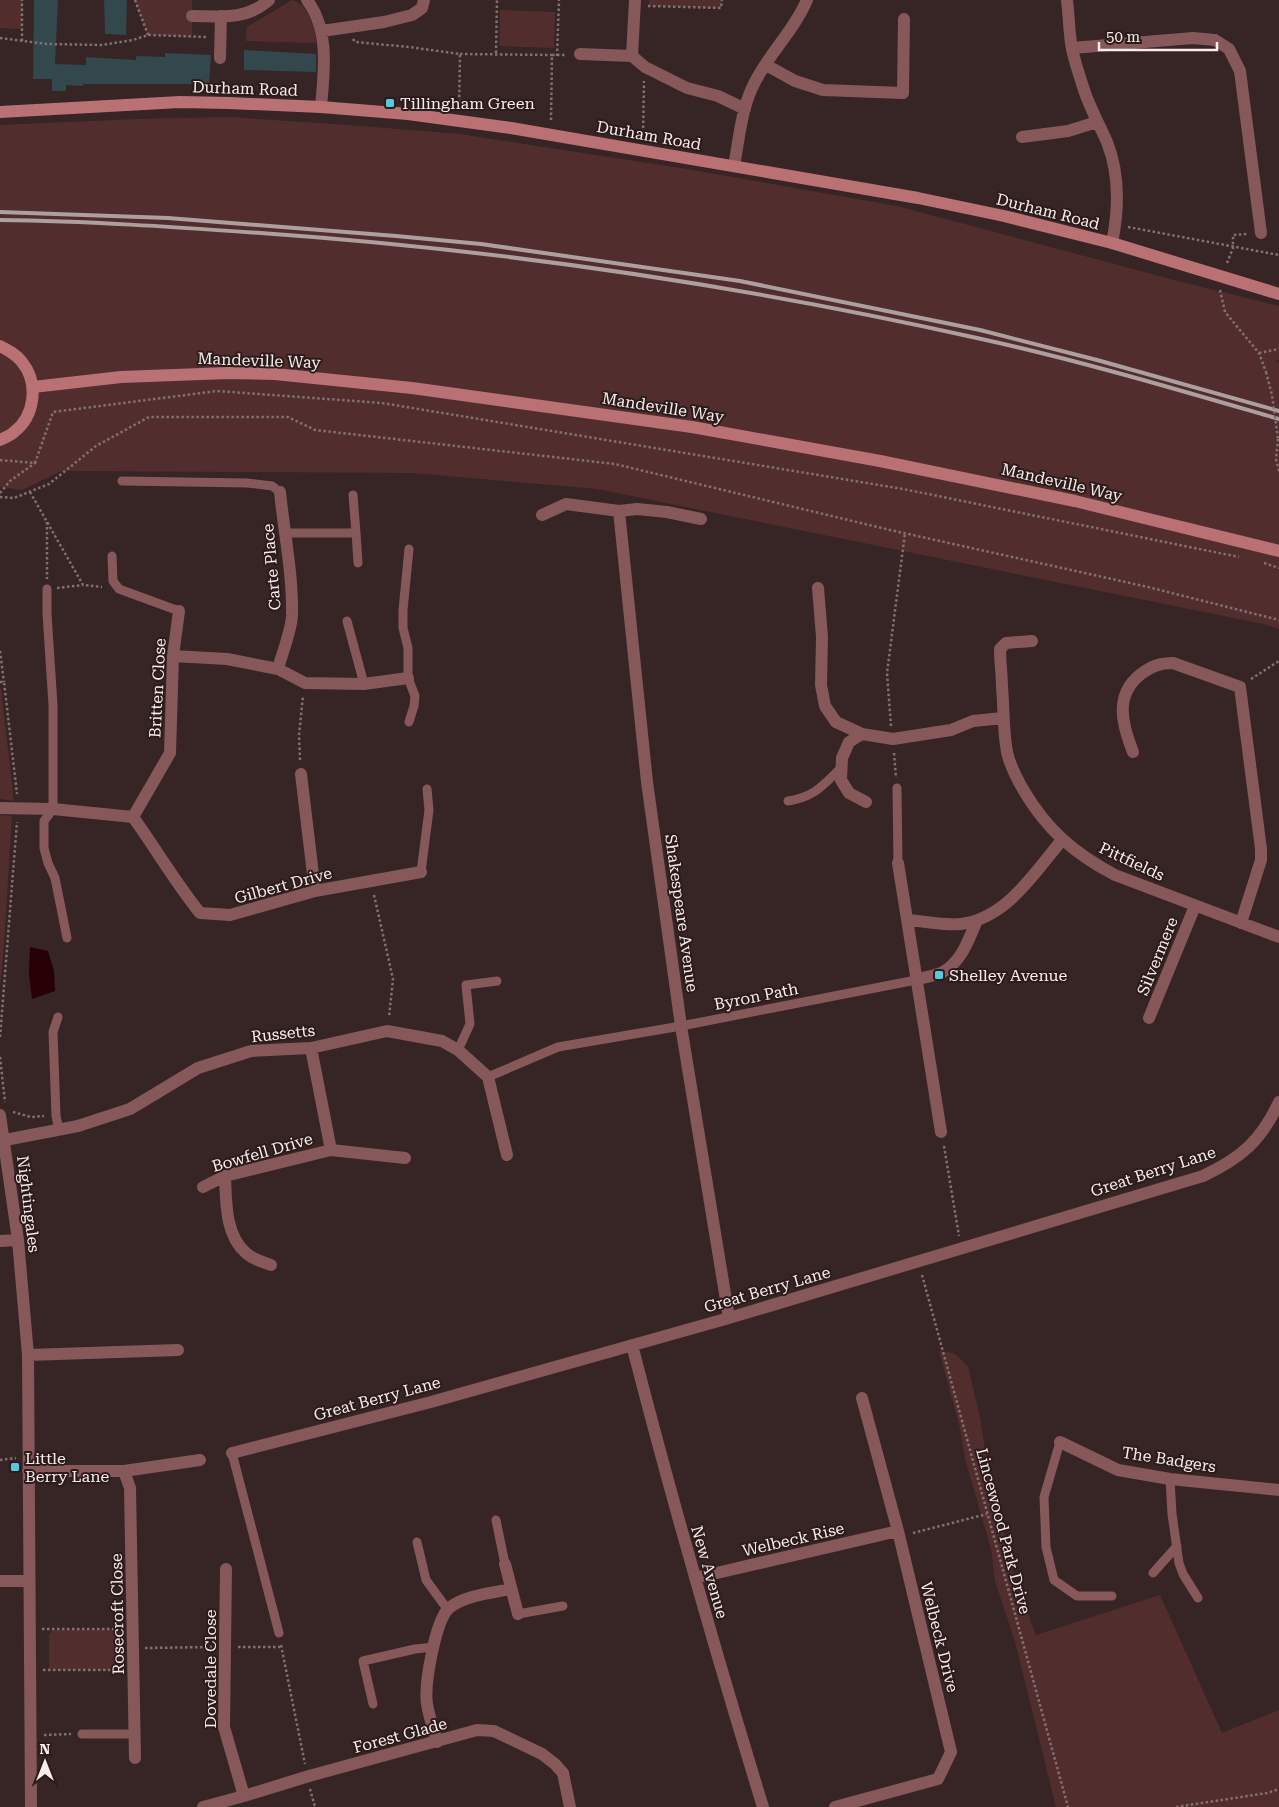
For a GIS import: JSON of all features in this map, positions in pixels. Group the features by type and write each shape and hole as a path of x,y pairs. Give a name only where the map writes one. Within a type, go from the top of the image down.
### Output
{"main road":[{"name":"Durham Road","path":"0,112 77,106 180,102 229,103 321,107 408,114 511,128 918,198 1004,216 1112,244 1279,294"},
{"path":"0,346 12,352 23,363 33,387 30,410 24,422 14,433 0,440"},
{"name":"Mandeville Way","path":"33,387 121,377 228,373 275,374 412,388 682,426 880,460 1075,501 1279,551"}],"street":[{"path":"192,16 238,16 258,10 269,0"},
{"path":"307,0 312,6 322,31 324,65 321,107"},
{"path":"322,31 412,15 422,8 424,0"},
{"path":"734,166 745,109 753,87 795,24 807,0"},
{"path":"1067,0 1072,48 1084,90 1096,122 1107,143 1114,166 1118,195 1116,225 1112,244"},
{"path":"632,56 634,3"},
{"path":"220,58 221,16"},
{"path":"766,65 795,81 823,90 903,93 904,19"},
{"path":"1072,48 1193,38 1215,40 1229,49 1240,71 1261,232"},
{"path":"580,54 632,56 644,67 687,88 718,96 745,109"},
{"path":"1022,137 1068,131 1096,122"},
{"name":"Carte Place","path":"278,668 292,618 289,554 284,533 280,492"},
{"path":"542,515 566,504 619,511 629,509 644,510 701,519"},
{"name":"Shakespeare Avenue","path":"619,511 648,782 681,1026 729,1318"},
{"path":"818,588 822,637 821,686 825,706 836,722 862,734 893,739 951,730 973,721 1003,718"},
{"name":"Britten Close","path":"133,817 170,753 173,656 179,611"},
{"name":"Pittfields","path":"1032,641 1006,643 1000,649 1003,718 1008,754 1015,774 1037,813 1062,840 1098,866 1116,875 1279,938"},
{"path":"173,656 227,659 278,668 305,683 364,684 408,678"},
{"path":"1132,752 1125,734 1122,709 1126,691 1135,679 1152,666 1162,663 1173,663 1240,687 1262,860 1241,923"},
{"path":"862,734 850,742 842,758 841,780 850,793 866,802"},
{"path":"301,774 315,891"},
{"path":"0,808 53,809 133,817"},
{"name":"Gilbert Drive","path":"133,817 159,853 182,890 200,913 230,915 315,891 421,872"},
{"path":"907,920 959,924 978,920 993,914 1016,894 1062,840"},
{"path":"898,863 941,1132"},
{"name":"Silvermere","path":"1149,1018 1195,906"},
{"path":"916,980 942,972 959,958 968,944 978,920"},
{"name":"Russetts","path":"5,1140 78,1126 130,1109 198,1068 251,1051 311,1048 387,1031 442,1041 458,1050 488,1077"},
{"name":"Bowfell Drive","path":"311,1048 331,1150"},
{"path":"488,1077 507,1155"},
{"name":"Great Berry Lane","path":"232,1453 431,1402 729,1318 1203,1176 1227,1164 1246,1151 1271,1121 1279,1102"},
{"name":"Nightingales","path":"5,1109 5,1140 18,1240 28,1355 31,1807"},
{"name":"Bowfell Drive","path":"203,1187 225,1176 331,1150 405,1158"},
{"path":"225,1176 226,1199 233,1237 246,1254 271,1265"},
{"path":"0,1242 18,1240"},
{"name":"New Avenue","path":"632,1344 695,1578 763,1807"},
{"path":"28,1355 178,1350"},
{"name":"Welbeck Drive","path":"835,1807 938,1779 952,1752 899,1534 862,1398"},
{"name":"The Badgers","path":"1060,1442 1118,1470 1170,1479 1279,1490"},
{"path":"28,1471 124,1471 200,1460"},
{"name":"Rosecroft Close","path":"124,1471 130,1488 135,1758"},
{"name":"Welbeck Rise","path":"695,1578 899,1534"},
{"path":"505,1564 518,1614"},
{"name":"Dovedale Close","path":"226,1570 224,1728 244,1796"},
{"path":"0,1581 29,1581"},
{"path":"437,1742 427,1703 428,1677 439,1626 448,1610 459,1602 511,1589"},
{"name":"Forest Glade","path":"203,1807 477,1730 494,1731 542,1754 555,1764 563,1773 570,1807"}],"lane":[{"path":"122,481 247,484 272,486 280,492"},
{"path":"353,495 358,563"},
{"path":"284,533 356,533"},
{"path":"408,549 402,610 408,648 408,678 416,696 408,722"},
{"path":"112,556 113,581 119,589 179,611"},
{"path":"47,589 53,705 53,809 44,821 44,848 55,878 67,938"},
{"path":"347,621 364,684"},
{"path":"788,801 809,796 842,767"},
{"path":"421,872 429,810 427,788"},
{"path":"897,788 898,863"},
{"name":"Byron Path","path":"488,1077 558,1047 681,1026 916,980"},
{"path":"458,1050 470,1024 466,985 497,981"},
{"path":"58,1017 53,1032 56,1116 59,1130"},
{"path":"1060,1442 1044,1497 1046,1547 1054,1580 1077,1596 1112,1596"},
{"path":"232,1453 279,1634"},
{"path":"1170,1479 1172,1514 1179,1563 1183,1574 1198,1598"},
{"path":"496,1520 505,1564"},
{"path":"417,1542 426,1580 448,1610"},
{"path":"1153,1573 1177,1546"},
{"path":"518,1614 563,1606"},
{"path":"373,1704 363,1661 415,1649 434,1647"},
{"path":"82,1734 134,1734"}],"path":[{"path":"22,0 22,41"},
{"path":"135,0 148,35"},
{"path":"496,54 497,0"},
{"path":"557,56 560,0"},
{"path":"634,3 722,8 722,0"},
{"path":"345,28 355,42 460,54 557,56 580,54"},
{"path":"0,38 47,44 102,45 133,40 148,35 220,38"},
{"path":"458,121 460,54"},
{"path":"550,135 552,55"},
{"path":"643,152 644,67"},
{"path":"1116,225 1279,255"},
{"path":"1261,232 1233,235 1233,248 1221,277 1220,291 1225,312 1259,352 1266,372 1272,395 1278,439 1276,459 1279,471"},
{"path":"1259,352 1279,350"},
{"path":"0,493 10,481 35,463 53,412 217,391 382,402 903,489 1239,557"},
{"path":"0,460 35,463"},
{"path":"30,492 83,585"},
{"path":"47,521 47,589 83,585 119,589"},
{"path":"897,788 887,673 905,534"},
{"path":"1258,561 1279,568"},
{"path":"0,651 17,809 13,884 0,1038"},
{"path":"1240,687 1279,661"},
{"path":"301,774 299,735 305,683"},
{"path":"370,880 393,979 387,1031"},
{"path":"0,1057 5,1109 15,1114 30,1117 56,1116"},
{"path":"941,1132 958,1234 963,1248"},
{"name":"Lincewood Park Drive","path":"918,1262 1068,1807"},
{"path":"899,1534 987,1514"},
{"path":"35,1630 133,1628"},
{"path":"279,1634 302,1751 309,1776"},
{"path":"134,1648 281,1646"},
{"path":"30,1670 134,1669"},
{"path":"30,1735 82,1734"},
{"path":"1176,1807 1266,1793 1279,1788"}],"shaded area":[{"path":"0,0 22,0 22,29 0,28"},
{"path":"135,0 192,0 192,37 148,35"},
{"path":"292,0 298,2 310,17 316,43 246,41 247,27"},
{"path":"649,0 722,0 721,8 649,6"},
{"path":"500,10 555,12 554,48 499,46"},
{"path":"229,117 459,134 687,169 897,206 1279,306 1279,360 1275,361 1279,363 1279,629 1263,624 597,489 413,473 61,471 22,490 0,487 0,125"},
{"path":"1,689 14,801 0,799"},
{"path":"0,815 12,816 0,987"},
{"path":"30,947 48,951 54,971 55,991 32,999 29,974"},
{"path":"939,1351 954,1353 968,1366 980,1418 989,1476 1013,1574 1036,1635 1160,1595 1222,1733 1279,1710 1279,1807 1056,1807 1015,1642 995,1581 991,1549 965,1459 960,1428"},
{"path":"121,1629 121,1670 49,1670 49,1635 53,1630"}],"building":[{"path":"34,0 58,0 55,64 86,65 86,57 136,60 136,56 165,57 165,53 211,55 209,84 83,84 83,86 66,85 66,91 52,91 52,79 33,79"},
{"path":"104,0 127,0 126,35 105,34"},
{"path":"244,50 316,54 316,72 244,70"}],"railway":[{"path":"0,212 168,218 396,236 481,244 740,281 980,330 1097,360 1279,411"},
{"path":"0,220 130,225 351,240 531,260 710,286 888,319 977,338 1166,386 1279,419"}],"place":[{"name":"Tillingham Green","path":"390,103"},
{"name":"Shelley Avenue","path":"939,975"},
{"name":"Little Berry Lane","path":"15,1467"}]}
